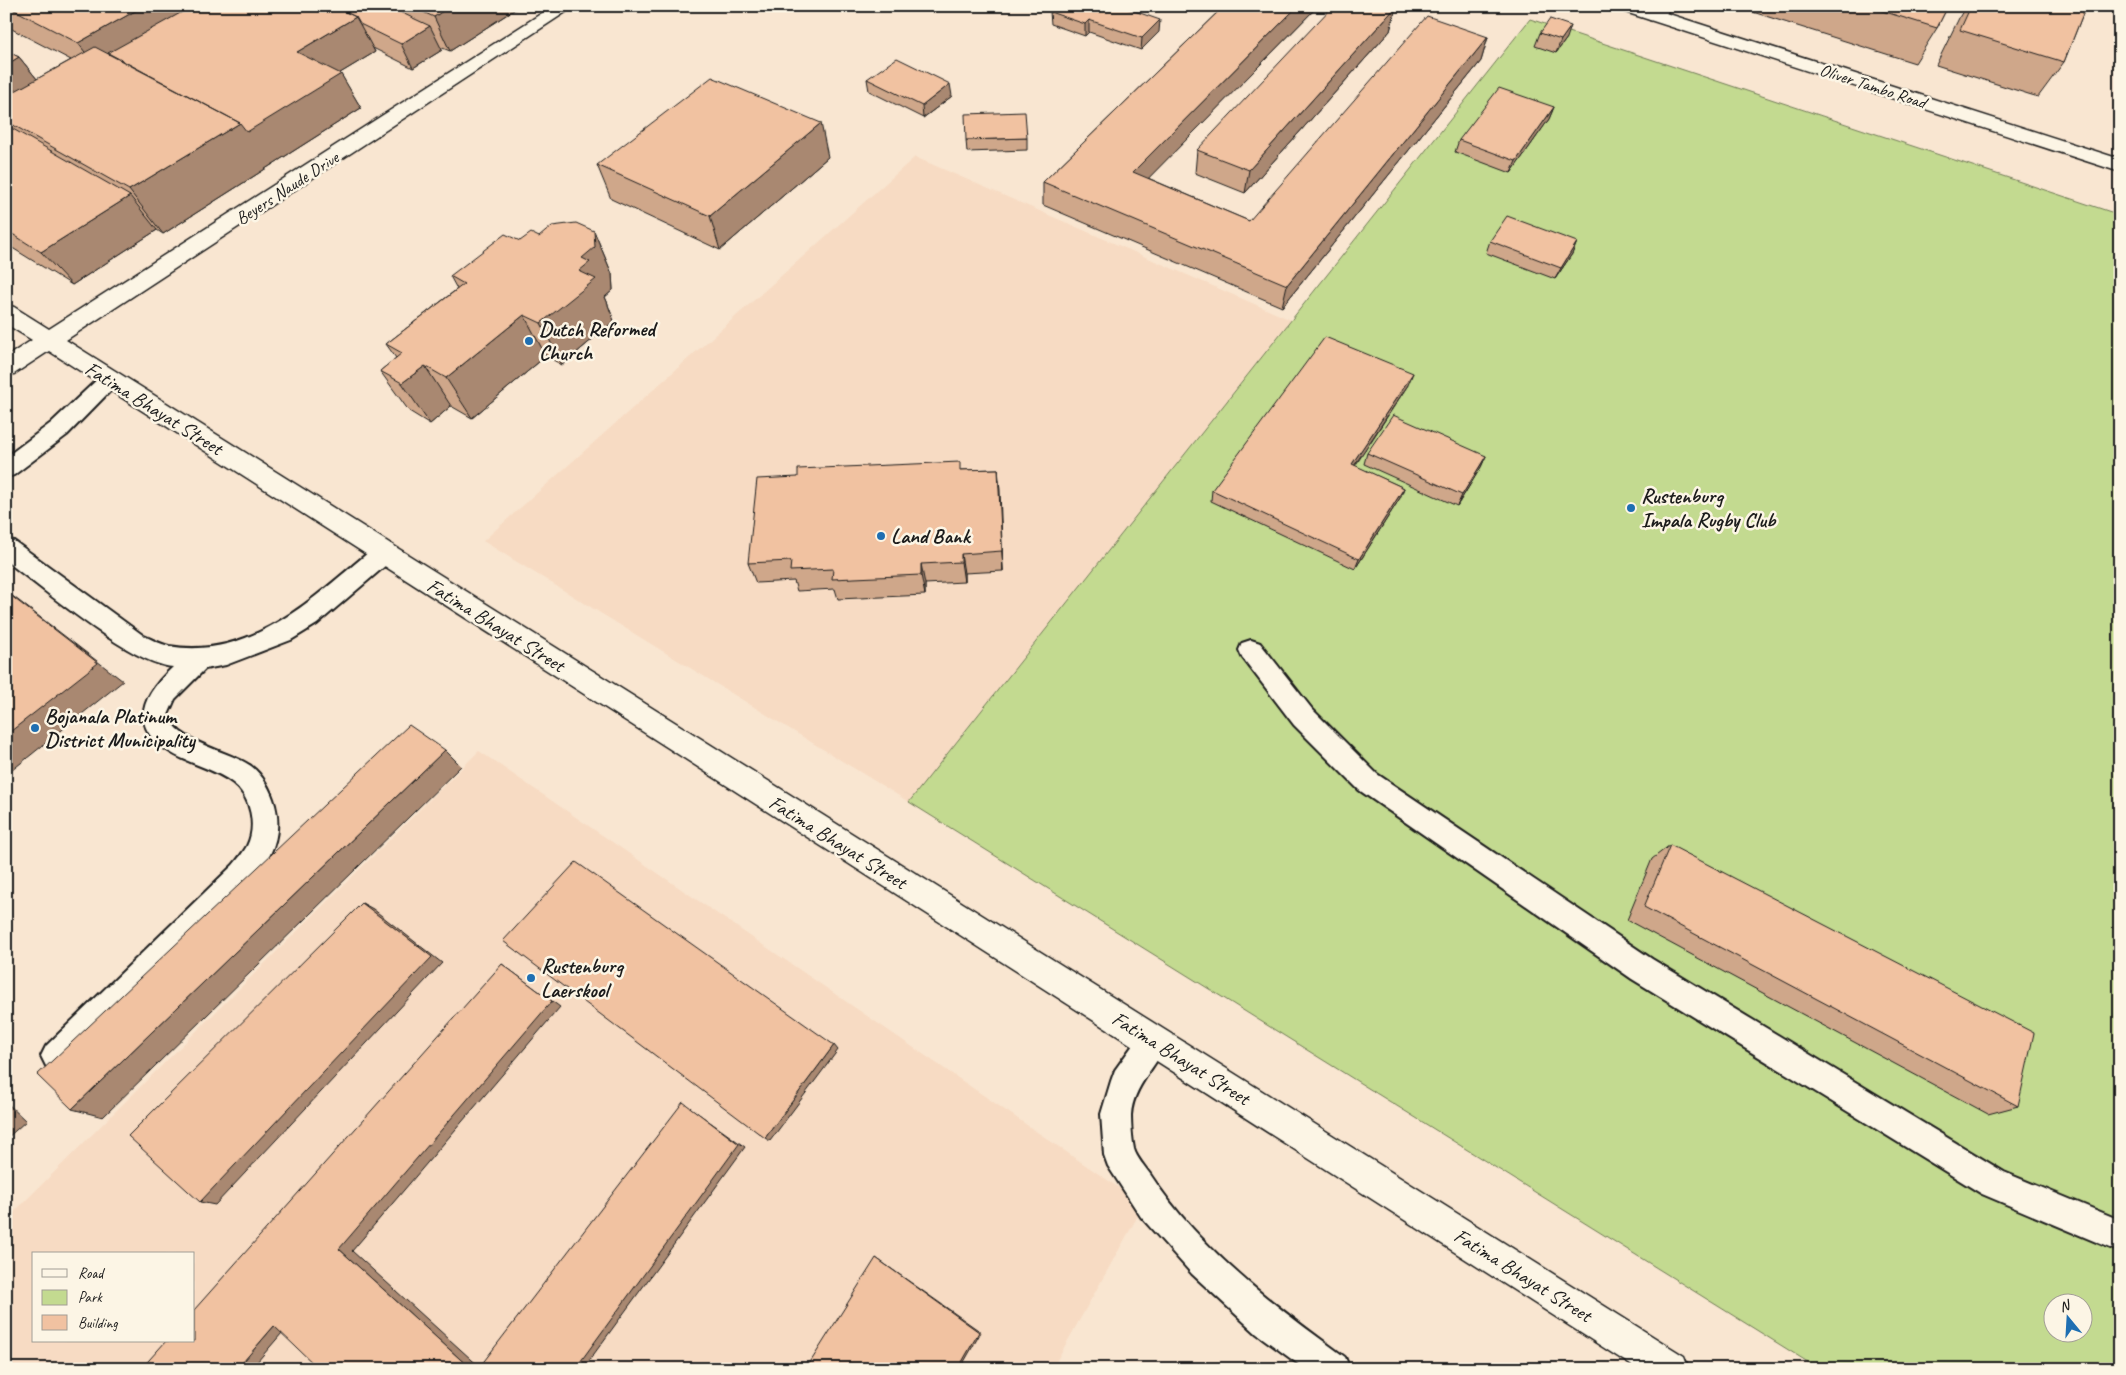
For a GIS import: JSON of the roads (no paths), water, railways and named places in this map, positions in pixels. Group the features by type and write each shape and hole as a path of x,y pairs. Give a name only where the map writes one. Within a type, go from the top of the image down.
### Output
{"street":[{"name":"Beyers Naude Drive","path":"6,368 566,6"},
{"name":"Oliver Tambo Road","path":"1626,6 1659,11 2120,166"},
{"name":"Fatima Bhayat Street","path":"6,313 1671,1369"}],"lane":[{"path":"6,469 59,429 109,380"},
{"path":"6,548 135,643 165,656 199,659 226,655 256,645 282,633 308,617 384,553"},
{"path":"1251,650 1303,717 1368,782 1633,963 1993,1183 2120,1236"},
{"path":"56,1056 243,874 258,852 265,831 263,805 254,787 243,774 176,743 160,730 155,717 158,704 166,691 199,659"},
{"path":"1153,1040 1126,1080 1116,1114 1119,1155 1152,1206 1202,1263 1269,1322 1332,1369"}],"place":[{"name":"Dutch Reformed Church","path":"529,341"},
{"name":"Rustenburg Impala Rugby Club","path":"1631,508"},
{"name":"Land Bank","path":"881,536"},
{"name":"Bojanala Platinum District Municipality","path":"35,728"},
{"name":"Rustenburg Laerskool","path":"531,978"}]}
